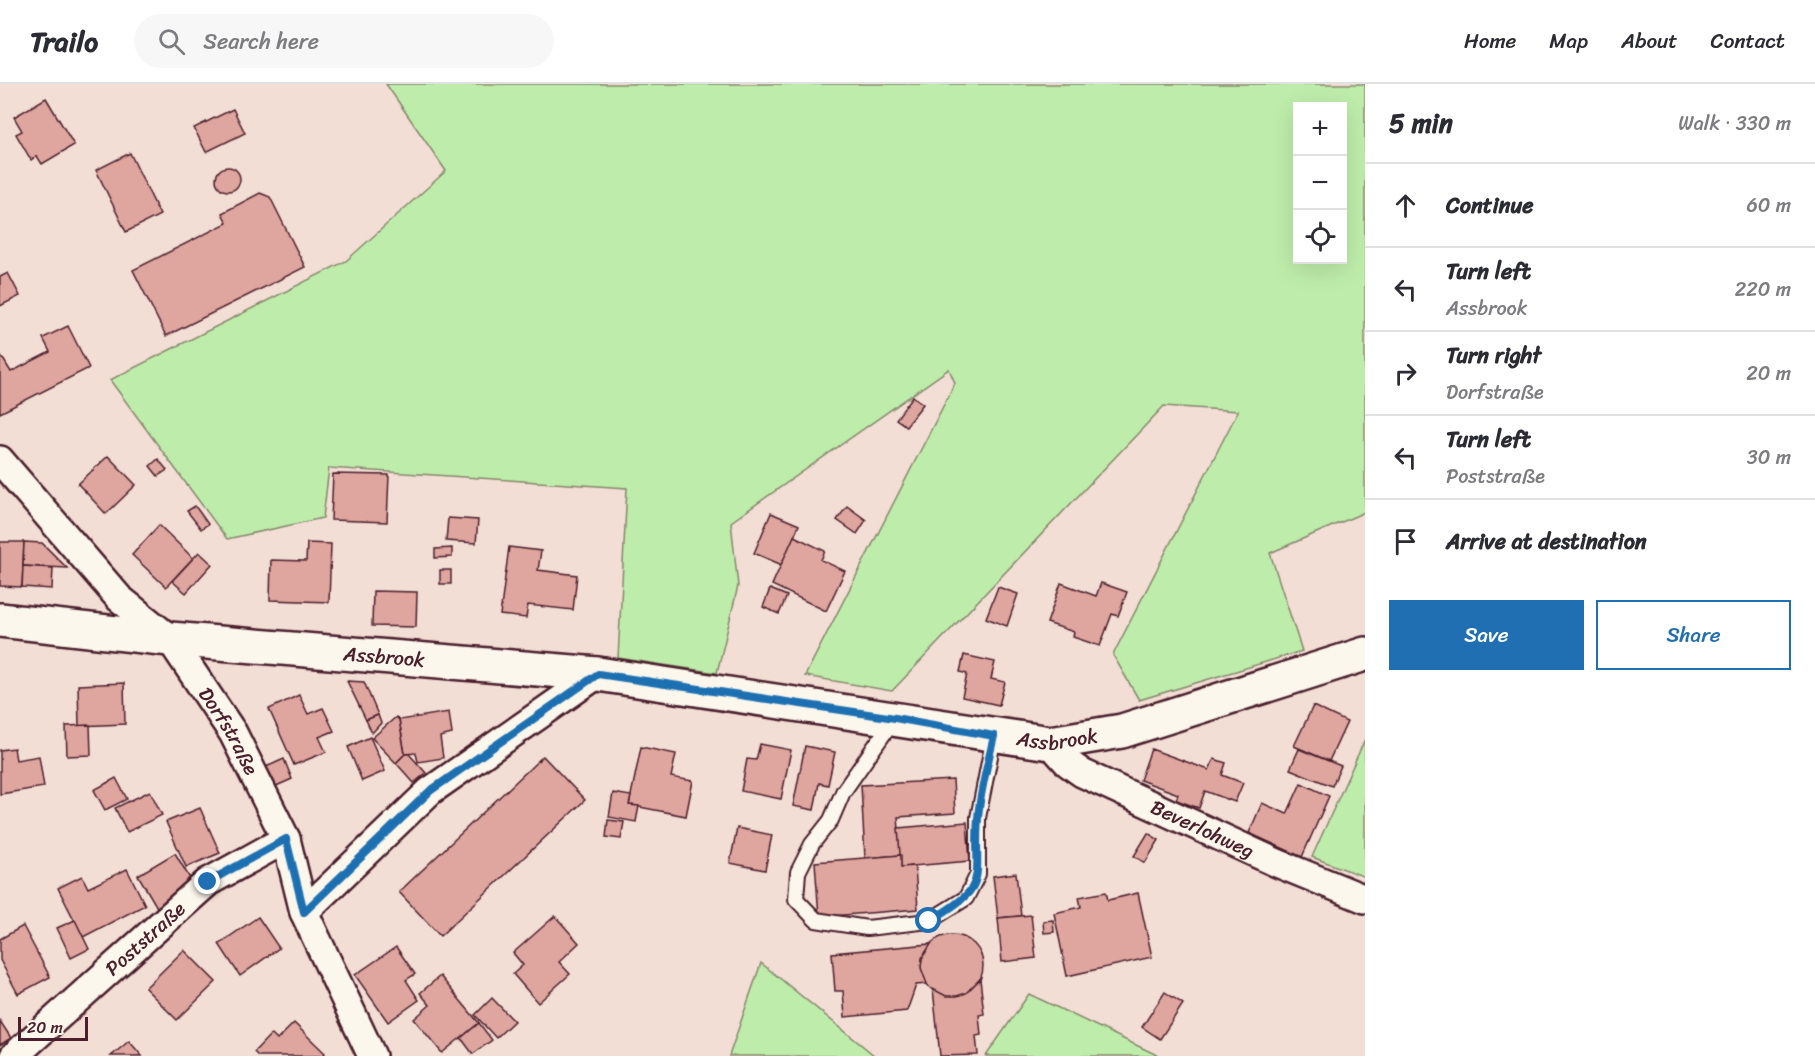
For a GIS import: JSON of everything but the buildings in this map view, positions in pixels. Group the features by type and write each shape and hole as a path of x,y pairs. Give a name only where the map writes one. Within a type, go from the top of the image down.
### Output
{"street":[{"name":"Dorfstraße","path":"0,460 119,598 170,639 233,734 286,839 304,912 372,1056"},
{"name":"Assbrook","path":"0,620 170,639 598,674 1050,743 1122,731 1365,654"},
{"path":"304,912 430,791 598,674"},
{"name":"Beverlohweg","path":"1050,743 1068,763 1082,773 1277,863 1365,899"},
{"name":"Poststraße","path":"14,1056 208,882 286,839"}],"lane":[{"path":"895,718 843,792 831,820 812,844 798,872 796,899 816,920 867,928 902,925 929,921 966,898 978,874 978,818 994,736"}],"green space":[{"path":"386,84 1365,84 1365,512 1270,553 1302,651 1139,700 1113,655 1238,411 1164,406 892,691 805,676 955,383 949,369 731,522 738,586 717,673 618,658 627,488 329,468 323,518 227,539 110,380 346,261 446,171"},
{"path":"1365,739 1365,877 1312,857"},
{"path":"761,963 875,1056 729,1056"},
{"path":"1029,994 1159,1056 986,1056"}],"route":[{"path":"208,882 286,839 304,912 430,791 598,674 895,718 994,736 978,818 978,874 966,898 929,921"}]}
